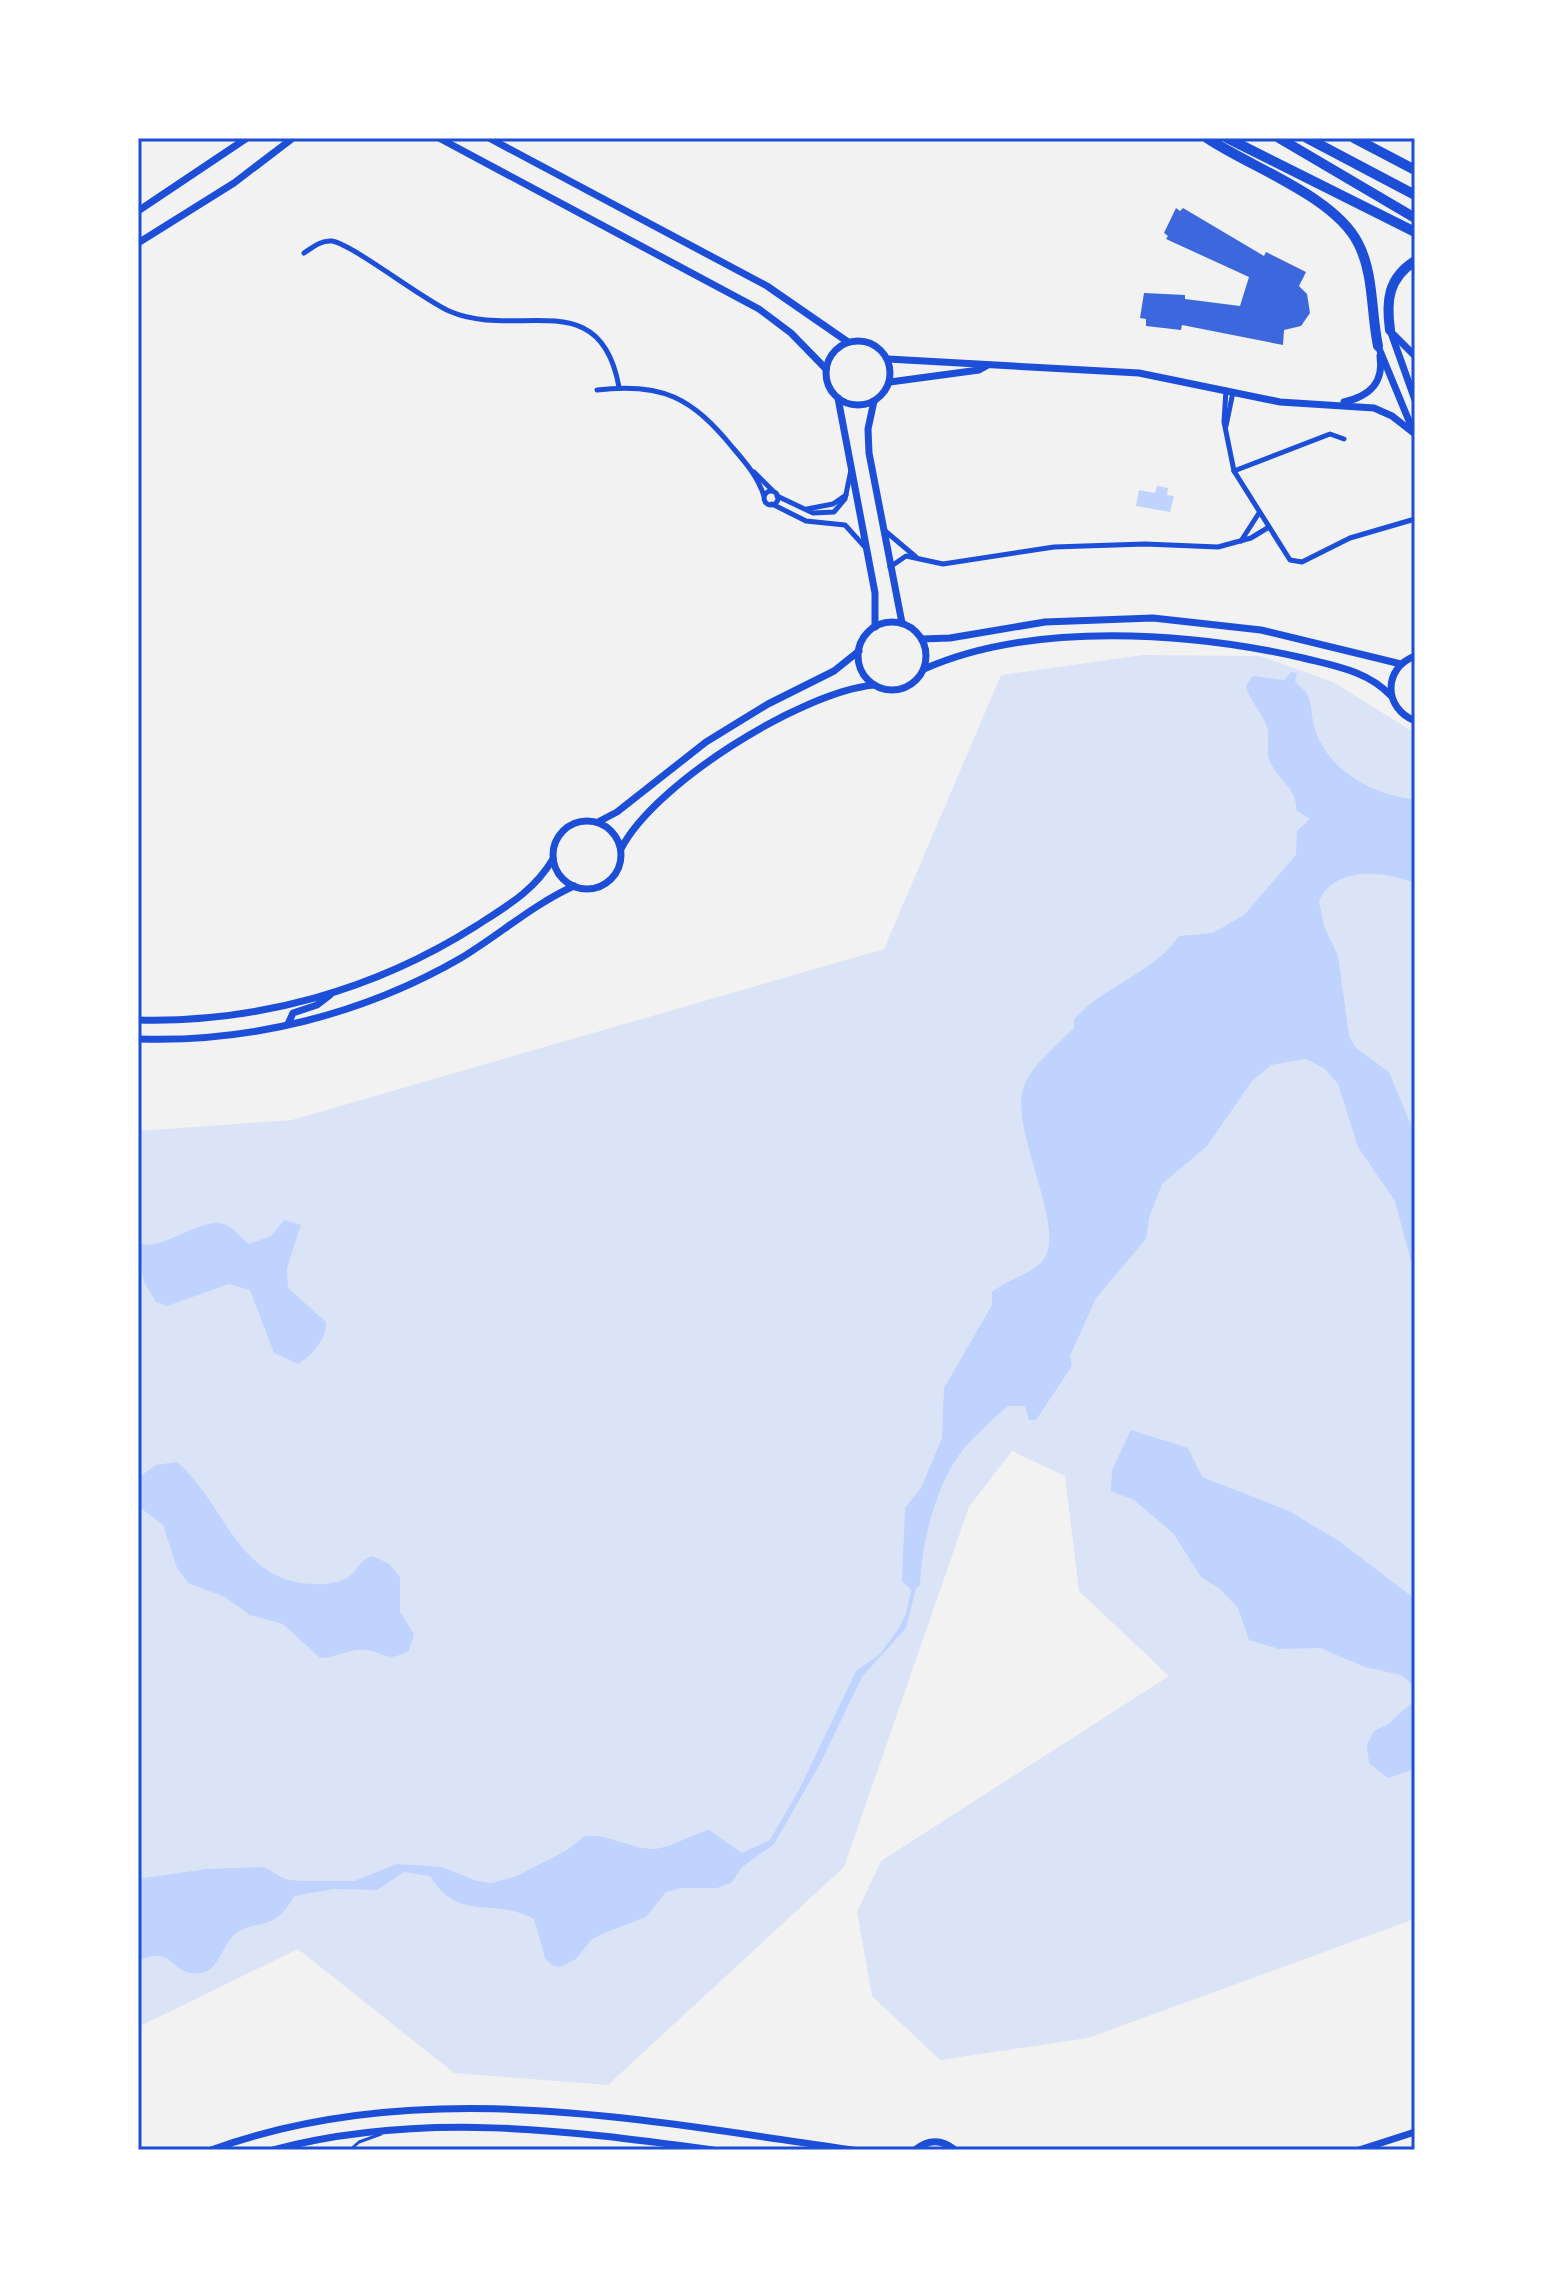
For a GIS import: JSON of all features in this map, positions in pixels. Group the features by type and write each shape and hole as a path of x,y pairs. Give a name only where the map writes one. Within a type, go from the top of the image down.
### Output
{"highway":[{"path":"1207,138 1334,214 1351,233 1362,252 1378,346"},
{"path":"1227,138 1415,232"},
{"path":"1279,138 1415,218"},
{"path":"1307,138 1415,195"},
{"path":"1354,138 1415,170"},
{"path":"1390,330 1387,308 1393,280 1415,261"}],"street":[{"path":"138,211 202,172 247,138"},
{"path":"138,243 234,183 292,139 300,138"},
{"path":"439,138 759,309 791,333 826,369"},
{"path":"489,138 767,286 848,342 875,345 888,359 890,382"},
{"path":"304,253 322,242 341,244 439,306 473,318 553,320 579,325 606,348 615,365 619,387"},
{"path":"1390,330 1415,356"},
{"path":"1390,330 1415,400"},
{"path":"848,342 833,353 826,369 828,385 838,398 853,465 876,599 875,627"},
{"path":"1334,405 1362,397 1377,384 1382,371 1378,346"},
{"path":"1378,346 1415,435"},
{"path":"888,359 1117,370 1280,402 1380,410 1415,435"},
{"path":"902,623 868,441 874,401 890,382 979,370 988,365"},
{"path":"597,390 619,387 657,390 689,403 711,422 775,493 805,509 830,513 839,508 853,465"},
{"path":"1230,391 1225,427 1234,471 1284,554 1298,562 1359,535 1415,519"},
{"path":"838,398 852,405 874,401"},
{"path":"1234,471 1330,434 1344,439"},
{"path":"752,471 766,503 810,522 845,525 867,549"},
{"path":"764,496 775,493"},
{"path":"772,504 775,493"},
{"path":"1240,542 1259,512"},
{"path":"890,567 900,557 943,564 1044,547 1145,544 1218,547 1240,542 1269,527"},
{"path":"883,529 900,540 917,558"},
{"path":"922,639 950,638 1081,619 1165,619 1261,630 1401,664"},
{"path":"874,685 860,666 859,651 864,637 875,627 888,622 902,623 922,639 926,649 924,669"},
{"path":"553,859 562,878 574,886 592,888 607,882 617,870 621,849 643,814 726,750 838,691 874,685 890,690 905,687 924,669 961,654 1029,643 1104,637 1179,638 1253,647 1370,678 1391,696 1402,714 1415,721"},
{"path":"598,822 617,812 706,742 760,709 834,671 859,651"},
{"path":"1391,696 1393,675 1401,664 1415,656"},
{"path":"138,1020 244,1013 331,993 397,968 459,937 527,893 553,859 555,844 567,827 584,821 598,822 612,831 621,849"},
{"path":"138,1039 208,1038 288,1024 358,1005 427,976 574,886"},
{"path":"288,1024 293,1013 317,1005 331,993"},
{"path":"211,2150 277,2130 341,2116 406,2108 471,2106 588,2115 853,2150"},
{"path":"273,2150 396,2128 506,2126 713,2150"},
{"path":"1359,2150 1415,2132"},
{"path":"915,2150 938,2142 955,2150"}],"lane":[{"path":"350,2150 359,2142 396,2128"}],"shaded area":[{"path":"1143,655 1260,656 1333,682 1415,733 1415,1916 1409,1921 1088,2038 940,2060 872,1996 857,1912 881,1861 1169,1676 1079,1591 1065,1476 1012,1451 969,1507 844,1867 608,2085 454,2073 298,1949 138,2027 138,1131 292,1120 884,949 1001,675"}],"water":[{"path":"1157,486 1168,488 1167,495 1174,496 1170,512 1136,506 1139,490 1155,493"},
{"path":"1291,672 1297,673 1295,681 1307,694 1316,732 1332,759 1370,787 1415,799 1415,883 1376,874 1348,876 1326,889 1319,901 1324,926 1338,956 1349,1036 1356,1048 1389,1072 1415,1135 1415,1263 1411,1262 1395,1201 1358,1147 1338,1084 1325,1069 1306,1059 1271,1065 1252,1081 1207,1146 1162,1184 1149,1218 1146,1239 1096,1298 1070,1356 1072,1366 1036,1420 1029,1420 1025,1406 1007,1406 959,1455 936,1501 923,1552 920,1585 916,1588 906,1628 862,1677 820,1764 774,1844 742,1867 731,1883 717,1888 682,1888 666,1892 646,1917 591,1940 576,1959 560,1967 553,1966 545,1958 534,1919 519,1913 465,1904 452,1899 430,1876 404,1872 377,1890 334,1889 294,1896 279,1916 233,1936 212,1968 201,1973 183,1971 160,1956 138,1960 138,1879 206,1869 264,1867 285,1879 354,1881 397,1864 442,1867 477,1881 491,1883 517,1876 567,1850 585,1836 654,1849 709,1830 742,1853 770,1840 800,1788 856,1671 880,1654 906,1614 911,1590 902,1581 905,1508 921,1488 942,1438 944,1388 992,1305 992,1292 1044,1259 1049,1243 1048,1223 1023,1124 1021,1101 1025,1083 1041,1060 1074,1028 1074,1019 1087,1007 1156,960 1179,936 1213,933 1244,915 1296,855 1297,831 1310,819 1296,810 1290,789 1272,766 1268,755 1267,727 1246,686 1253,676 1284,680"},
{"path":"284,1220 301,1225 287,1268 288,1288 326,1322 318,1346 298,1364 274,1353 250,1290 229,1284 167,1306 156,1302 144,1282 138,1243 158,1243 214,1223 227,1225 249,1244 271,1236"},
{"path":"1131,1430 1188,1448 1202,1477 1289,1511 1339,1541 1415,1599 1415,1687 1401,1675 1365,1667 1320,1648 1279,1649 1249,1640 1238,1608 1220,1589 1201,1577 1173,1533 1134,1500 1111,1491 1112,1470"},
{"path":"177,1462 207,1496 245,1551 279,1577 302,1583 329,1583 349,1577 372,1556 388,1563 400,1577 400,1612 414,1634 409,1651 390,1657 360,1650 320,1658 283,1624 250,1615 225,1597 188,1583 177,1568 163,1525 138,1506 138,1473 142,1475 156,1465"},
{"path":"1415,1700 1415,1769 1388,1778 1369,1763 1367,1745 1374,1731 1387,1725"}],"building":[{"path":"1176,208 1180,211 1183,208 1264,256 1266,252 1306,272 1299,286 1307,294 1310,313 1301,326 1284,330 1283,345 1182,325 1181,330 1146,326 1146,319 1140,318 1144,293 1185,295 1185,299 1240,306 1249,277 1166,239 1168,236 1164,233"}]}
